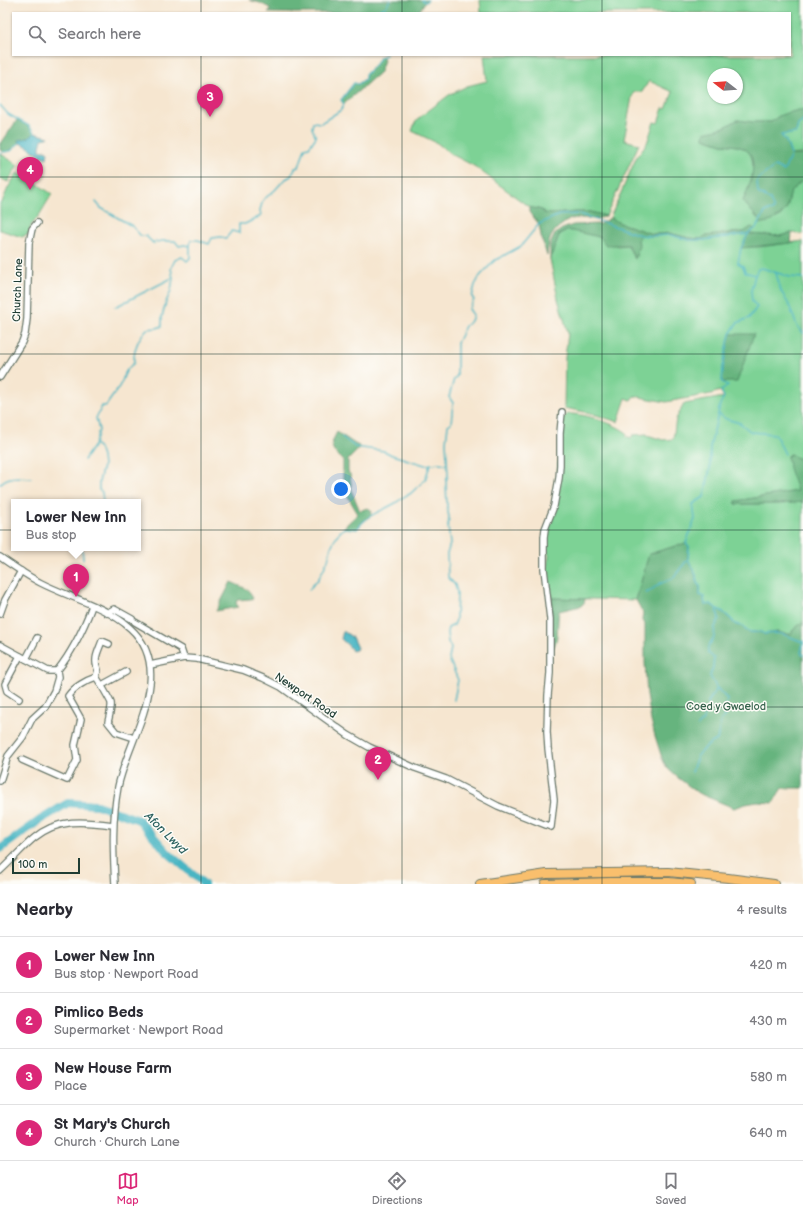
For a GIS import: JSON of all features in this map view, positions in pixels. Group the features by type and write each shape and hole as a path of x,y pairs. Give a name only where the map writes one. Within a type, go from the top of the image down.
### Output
{"highway":[{"path":"480,884 547,874 668,872 774,884"},
{"path":"545,884 654,882 691,884"}],"street":[{"name":"Church Lane","path":"0,377 22,342 25,334 28,319 29,243 32,229 37,223"},
{"name":"Newport Road","path":"150,665 184,658 198,659 243,670 263,678 281,687 348,735 369,747 414,768 446,780 498,806 551,827 554,800 547,732 550,673 550,619 544,569 544,537 545,529 554,506 559,478 562,412"},
{"path":"0,557 41,583 107,613 130,628 145,648 150,665 151,681 147,701 123,769 116,802 113,825 115,884"},
{"path":"0,614 5,600 21,571"},
{"path":"0,645 48,672 57,671 67,658 80,636 92,606"},
{"path":"107,613 114,609 133,620 181,649 184,658"},
{"path":"26,659 36,638"},
{"path":"96,677 98,670 95,664 95,658 97,652 102,641 109,644"},
{"path":"19,699 7,691 5,684 20,656"},
{"path":"0,781 8,756 23,737 32,719 45,707 54,691 58,677 57,671"},
{"path":"102,685 126,672"},
{"path":"96,677 100,680 111,703 108,722 116,732 134,738"},
{"path":"22,760 67,780 77,760 75,745 81,719 68,696 71,691 96,677"},
{"path":"0,870 34,838 49,828 65,823 88,822 113,825"}],"green space":[{"path":"249,0 428,0 419,12 270,12 270,8"},
{"path":"480,0 803,0 803,110 779,116 771,122 737,120 716,130 704,138 722,144 741,147 749,152 753,165 751,181 743,201 760,221 759,223 788,203 790,191 803,180 803,234 792,233 780,236 748,234 741,247 759,247 803,241 803,461 790,454 789,466 798,491 736,501 736,504 779,504 803,502 803,622 793,630 791,634 778,632 764,634 761,632 749,632 744,627 735,624 722,611 715,607 705,605 704,597 700,595 700,586 697,583 696,575 688,559 689,546 686,543 649,554 636,600 550,598 546,572 549,555 546,550 546,536 552,519 563,417 567,414 578,414 593,418 616,426 627,433 626,436 631,438 633,435 647,434 663,440 673,439 676,419 684,404 724,397 720,391 666,402 634,396 631,400 626,398 618,422 590,413 564,408 565,358 568,333 558,299 550,259 559,235 567,230 575,231 600,237 618,246 628,245 635,259 640,235 671,235 689,240 704,240 744,232 726,233 701,239 689,238 669,233 652,234 610,218 637,156 647,143 654,122 658,123 663,108 666,109 673,92 649,81 642,92 634,92 624,140 639,144 606,216 590,212 550,214 544,213 542,210 529,207 474,166 451,154 437,143 412,131 415,123 420,117 449,95 467,86 487,81 484,56 791,56 791,12 481,12"},
{"path":"380,57 383,57 384,60 380,72 344,104 341,100 354,83 358,84 365,79 365,75"},
{"path":"803,110 803,121 798,125 796,133 781,135 786,141 791,155 803,155 803,180 791,191 787,208 780,216 772,221 759,224 760,221 743,201 751,181 753,165 749,152 741,147 722,144 704,138 705,132 725,127 737,120 771,122 779,116"},
{"path":"17,120 29,126 34,133 28,138 18,140 19,143 6,152 0,150 0,145"},
{"path":"803,121 803,155 791,155 786,141 781,135 796,133 798,125"},
{"path":"0,154 18,165 8,182 0,178"},
{"path":"17,173 33,181 52,194 31,226 28,235 22,237 0,230 0,203 2,202"},
{"path":"529,207 542,210 544,213 550,214 590,212 606,216 597,219 575,218 559,227 550,238 547,256 539,224 529,212"},
{"path":"610,218 652,234 669,233 689,238 701,239 705,236 744,232 751,227 755,229 749,234 780,236 792,233 791,243 741,248 748,234 704,240 689,240 671,235 641,235 638,240 639,245 635,259 628,245 606,245 600,237 567,230 559,235 550,259 550,245 555,234 562,229 573,225 600,224"},
{"path":"730,334 754,334 737,382 722,382 723,367"},
{"path":"337,432 359,446 357,451 348,460 348,472 350,474 352,492 360,511 368,508 372,511 371,515 363,521 357,529 344,528 358,514 344,490 343,460 332,448"},
{"path":"790,454 803,461 803,502 779,504 736,504 736,501 797,491 789,469 787,457"},
{"name":"Coed y Gwaelod","path":"686,543 689,546 688,559 696,575 697,583 700,586 700,595 704,597 705,605 711,604 722,611 735,624 744,627 745,630 750,632 759,632 764,634 778,632 791,634 793,630 803,622 803,788 782,788 773,803 757,802 734,808 698,793 667,768 662,758 651,721 647,695 645,624 642,619 643,613 636,600 649,554"},
{"path":"231,582 247,590 253,598 237,600 236,603 238,607 216,611"},
{"path":"550,598 585,599 581,606 559,611 557,636 553,648"}],"water":[{"path":"34,133 49,137 42,139 40,147 40,150 46,150 48,152 47,158 19,143 18,140 28,138"},
{"path":"343,631 352,637 357,648 356,650 352,651 341,639"}],"waterway":[{"path":"380,12 380,9 386,7 390,0"},
{"path":"422,0 425,2 428,0"},
{"path":"84,460 95,444 99,430 96,418 102,406 106,406 119,388 126,371 134,363 135,349 141,336 147,329 162,326 162,317 171,291 173,278 171,268 175,260 182,257 187,261 190,258 191,240 198,240 209,244 212,238 226,238 232,231 239,233 239,224 245,224 261,216 260,210 263,200 284,180 291,176 295,168 299,167 305,148 309,147 316,137 312,128 313,122 321,123 341,110 344,104 341,100 354,83 358,84 365,79 365,75 380,57 383,56"},
{"path":"0,105 8,114 29,126 34,133"},
{"path":"803,121 798,125 796,133 781,135 786,141 791,155 784,171 775,166 757,180 758,193 770,200 774,210 766,211 756,228 748,234 741,248 738,263 743,266 745,272 755,275 751,291 752,301 757,307 749,318 737,323 730,334 723,367 722,382 728,386 721,391 724,397 720,404 710,447 710,469 704,497 693,504 695,519 686,543 689,546 688,559 696,575 697,583 700,586 700,595 704,597 705,605 711,604 722,611 735,624 744,627 749,632 761,632 764,634 776,633 803,642"},
{"path":"0,154 11,151 19,143"},
{"path":"96,202 101,208 132,226 141,236 146,236 153,243 161,241 175,241 179,246 190,246"},
{"path":"454,700 458,680 449,659 451,648 448,642 447,632 448,628 454,625 456,620 457,592 455,585 448,577 447,554 450,544 447,507 446,481 448,475 446,442 448,425 451,423 453,403 449,397 454,379 457,376 457,343 465,326 471,321 473,315 469,309 474,300 472,297 475,285 480,276 494,261 521,246 539,224 559,215 579,214 640,235 671,235 689,240 704,240 748,234"},
{"path":"755,275 758,269 762,268 790,277 803,278"},
{"path":"776,273 781,291 789,305 797,326 803,333"},
{"path":"115,307 172,278"},
{"path":"719,414 726,419 740,423 751,432 775,434 785,454"},
{"path":"342,437 355,447 384,451 392,455 425,465 439,463 446,464"},
{"path":"95,444 99,448 102,457 103,466 99,482 99,490 102,492 103,499"},
{"path":"309,590 318,580 328,560 331,547 337,535 344,528 357,529 366,519 410,494 425,480 430,465"},
{"path":"0,484 10,478 31,478"},
{"path":"82,551 83,559"},
{"path":"646,593 659,584 673,578 688,559"},
{"path":"692,772 695,761 703,749 717,740 721,720 724,717 727,699 716,687 710,676 714,658 708,653 708,647 714,637 715,627 719,619 717,610"},
{"path":"803,643 801,653 803,655"},
{"path":"698,726 704,720 708,702 717,689"},
{"name":"Afon Lwyd","path":"0,849 40,820 68,803 97,805 139,820 168,853 204,884"}],"place":[{"name":"New House Farm","path":"210,117"},
{"name":"St Mary's Church","path":"30,190"},
{"name":"Lower New Inn","path":"76,597"},
{"name":"Pimlico Beds","path":"378,780"}]}
